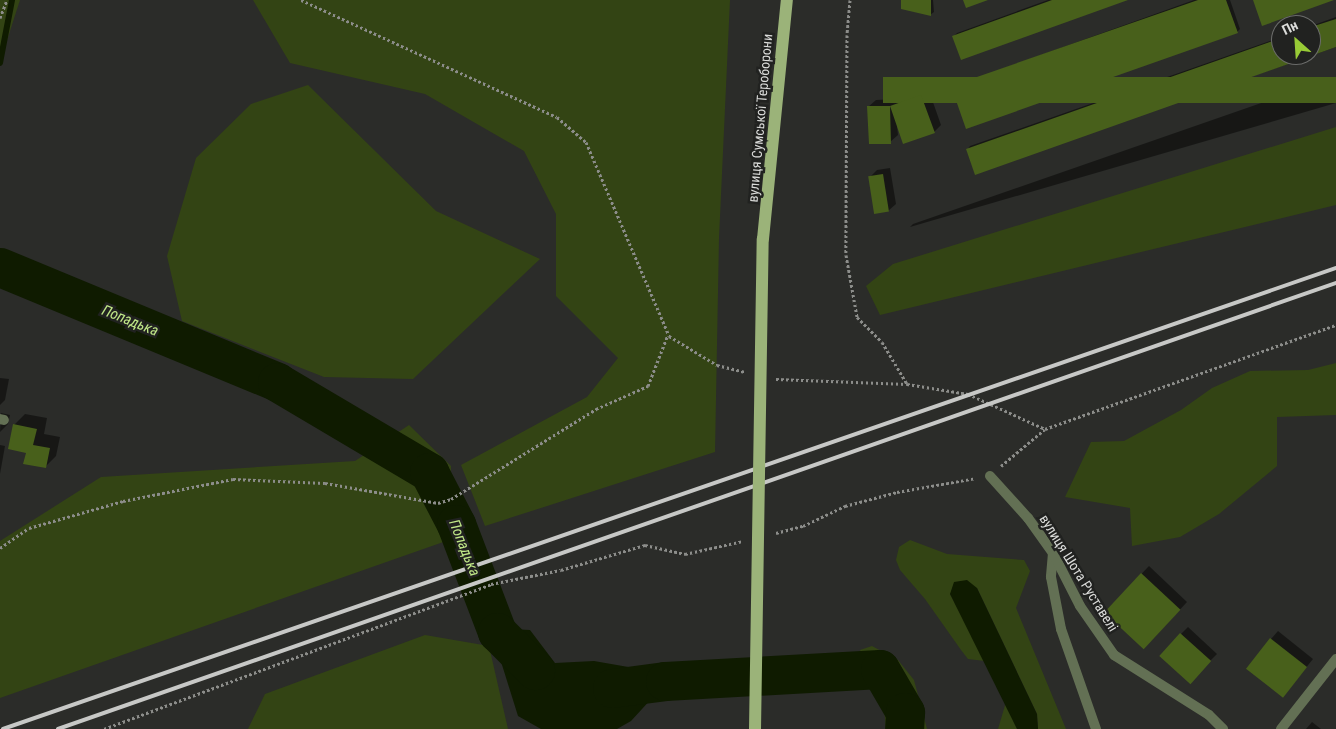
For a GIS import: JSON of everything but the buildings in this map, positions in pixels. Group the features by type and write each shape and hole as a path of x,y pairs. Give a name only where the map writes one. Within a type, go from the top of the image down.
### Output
{"main road":[{"name":"вулиця Сумської Тероборони","path":"756,729 763,239 786,0"}],"street":[{"name":"вулиця Шота Руставелі","path":"990,476 1028,518 1053,553 1080,606 1114,655 1209,715 1223,729"},
{"path":"1053,553 1051,578 1061,629 1096,729"},
{"path":"1281,729 1336,659"}],"path":[{"path":"0,18 7,0"},
{"path":"301,0 557,117 586,142 669,336 717,365 754,374"},
{"path":"850,0 847,35 846,255 858,317 882,342 907,384"},
{"path":"990,476 1045,429 1336,325"},
{"path":"0,548 30,528 123,501 233,479 325,483 438,503 451,499 596,409 648,386 668,337"},
{"path":"772,378 907,384 968,394 1045,429"},
{"path":"104,729 491,584"}],"green space":[{"path":"0,0 20,0 0,62"},
{"path":"253,0 730,0 719,238 715,452 485,526 461,465 587,397 618,358 556,296 556,214 524,151 425,94 290,63"},
{"path":"308,85 436,211 540,259 413,379 324,377 182,321 167,256 196,158 251,104"},
{"path":"1336,127 1336,205 880,315 866,286 893,264"},
{"path":"1336,363 1336,415 1277,417 1277,466 1219,514 1180,537 1132,546 1130,508 1065,497 1091,442 1124,441 1181,410 1212,388 1250,371 1308,370"},
{"path":"409,425 451,466 449,540 0,698 0,541 101,477 355,461"},
{"path":"910,540 947,554 1024,560 1030,571 1016,608 1066,729 1038,729 1037,714 977,588 950,594 985,661 968,659 925,599 900,570 896,560 899,547"},
{"path":"425,635 489,646 508,729 248,729 265,694"},
{"path":"872,646 898,660 914,680 927,729 886,729 884,707 860,650"},
{"path":"1006,702 1017,729 998,729"}],"shaded area":[{"path":"967,580 977,588 1037,714 1038,729 1017,729 950,594 954,582"},
{"path":"510,629 530,630 555,663 594,661 657,672 665,678 664,685 631,721 617,729 541,729 518,716 498,652 497,632"}],"waterway":[{"path":"0,63 12,0"},
{"name":"Попадька","path":"0,267 277,382 429,472 456,524 497,632 535,670"},
{"name":"Попадька","path":"612,688 665,681 880,669 905,712 904,729"}],"railway":[{"path":"3,729 1336,268"},
{"path":"58,729 1336,283"}]}
